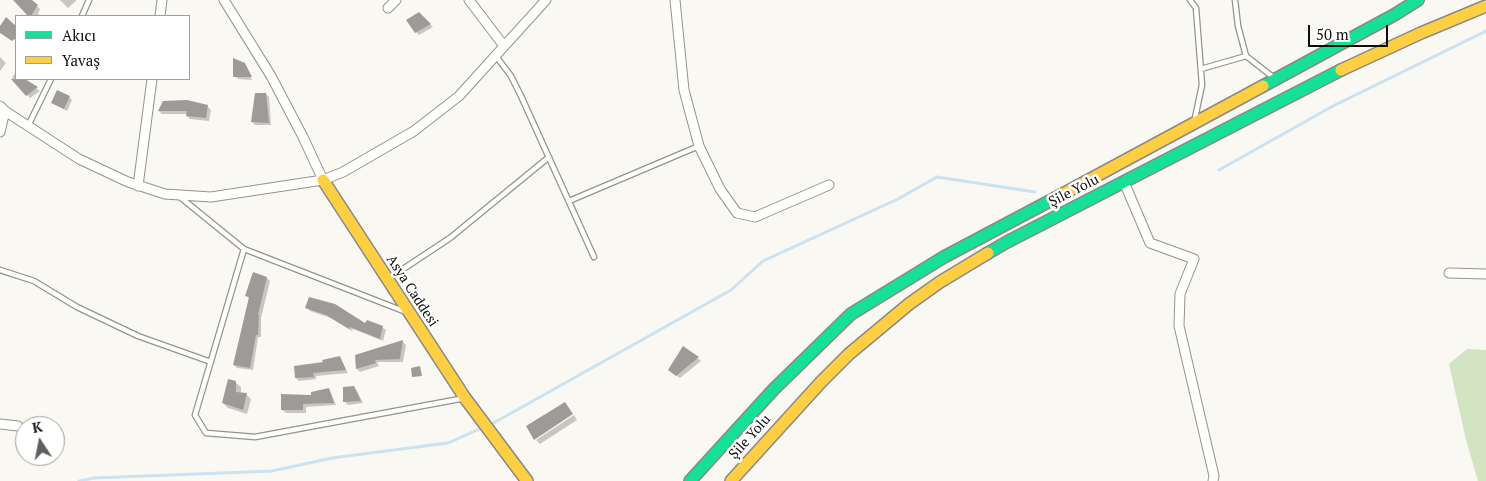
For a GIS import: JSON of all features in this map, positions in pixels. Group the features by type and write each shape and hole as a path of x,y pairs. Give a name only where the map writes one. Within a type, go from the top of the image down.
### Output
{"main road":[{"name":"Şile Yolu","path":"690,481 774,389 851,314 944,257 1276,79 1418,0"},
{"path":"1477,0 1486,6"},
{"name":"Şile Yolu","path":"731,481 849,354 909,304 940,282 1007,242 1345,68 1486,6"},
{"name":"Asya Caddesi","path":"323,180 465,398 527,481"}],"street":[{"path":"160,15 162,0"},
{"path":"224,0 271,76 323,180"},
{"path":"388,8 396,0"},
{"path":"468,0 504,46"},
{"path":"0,132 3,109 79,159 128,182 165,194 211,197 323,180 343,172 414,131 459,96 546,0"},
{"path":"675,0 684,90 699,146 720,189 737,212 756,217 829,185"},
{"path":"138,186 152,80"},
{"path":"1124,182 1150,242 1194,259 1180,294 1179,326 1215,479"},
{"path":"1449,273 1486,274"},
{"path":"0,424 15,426"}],"lane":[{"path":"82,15 89,0"},
{"path":"1190,0 1196,8 1202,85 1193,124"},
{"path":"1235,0 1238,26 1246,56 1276,79"},
{"path":"496,55 519,91 594,257"},
{"path":"1201,69 1246,56"},
{"path":"28,126 51,80"},
{"path":"569,201 699,146"},
{"path":"387,280 450,238 549,157"},
{"path":"177,195 244,249 408,313"},
{"path":"244,249 195,416 206,433 255,437 465,398"},
{"path":"0,270 34,281 77,307 130,332 210,362"}],"green space":[{"path":"1467,349 1486,350 1486,481 1478,481 1466,440 1449,364"}],"building":[{"path":"13,0 32,0 38,5 32,15 27,15"},
{"path":"419,12 431,24 415,33 406,20"},
{"path":"6,17 15,25 15,39 12,41 0,33 0,26"},
{"path":"233,58 245,63 252,77 233,77"},
{"path":"11,79 27,80 38,87 26,96"},
{"path":"57,90 70,96 64,109 51,103"},
{"path":"255,93 266,93 269,123 251,122"},
{"path":"187,100 208,105 206,118 186,116 187,111 158,111 163,101"},
{"path":"253,272 267,277 258,315 258,335 256,335 250,368 233,365 249,297 245,296"},
{"path":"309,297 335,304 365,323 367,320 383,326 380,339 350,327 349,329 326,315 305,308"},
{"path":"403,340 400,359 375,360 376,363 356,369 355,355"},
{"path":"683,346 699,357 676,376 668,370"},
{"path":"340,356 346,370 313,373 314,377 295,378 294,366 323,362 322,360"},
{"path":"420,366 422,376 412,377 411,368"},
{"path":"228,379 236,381 236,392 247,393 243,410 222,403"},
{"path":"354,386 361,401 343,402 343,387"},
{"path":"329,388 334,403 303,404 303,410 281,410 281,394 311,395 311,392"},
{"path":"565,402 573,414 534,440 526,426"}],"waterway":[{"path":"1219,170 1333,106 1486,31"},
{"path":"490,425 731,290 763,261 898,199 937,177 1035,192"},
{"path":"79,481 94,478 272,471 332,458 448,443 484,427"}],"traffic: fast":[{"path":"1263,86 1418,0"},
{"path":"988,253 1341,70"},
{"path":"690,481 774,389 851,314 944,257 1061,195"}],"traffic: slow":[{"path":"1341,70 1421,33 1486,6"},
{"path":"1061,195 1263,86"},
{"path":"323,180 465,398 527,481"},
{"path":"731,481 849,354 909,304 940,282 988,253"}]}
